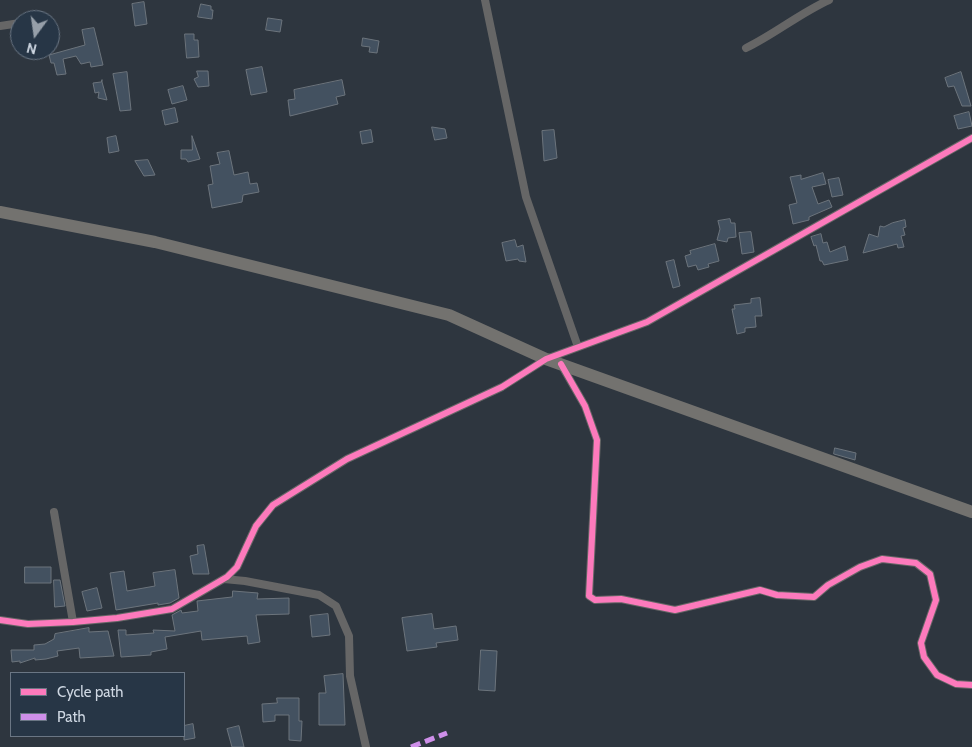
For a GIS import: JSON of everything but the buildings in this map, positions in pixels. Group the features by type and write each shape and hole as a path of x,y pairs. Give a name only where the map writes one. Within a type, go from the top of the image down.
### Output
{"main road":[{"path":"0,212 155,242 449,315 546,359 972,512"}],"street":[{"path":"485,0 526,197 578,347"},
{"path":"746,48 773,35 804,12 829,0"},
{"path":"0,620 28,624 73,622 117,618 172,608 224,579 237,568 256,526 273,505 347,459 502,386 546,359 647,322 972,138"},
{"path":"561,364 585,406 596,440 589,596 595,600 621,599 675,610 760,590 777,595 814,597 828,584 860,567 882,559 916,563 930,574 936,600 921,643 924,657 937,675 956,684 972,684"},
{"path":"54,512 73,622"},
{"path":"224,579 319,595 336,606 349,636 350,676 366,747"}],"marked path":[{"path":"411,747 447,733"}],"cycle path":[{"path":"0,620 28,624 73,622 117,618 172,609 227,577 237,567 256,526 273,505 347,459 502,387 546,359 647,322 972,138"},
{"path":"561,364 585,406 597,440 589,596 595,600 621,599 675,610 760,590 777,595 814,597 828,585 860,567 882,559 916,563 930,574 936,600 921,643 924,657 937,675 956,684 972,685"}]}
